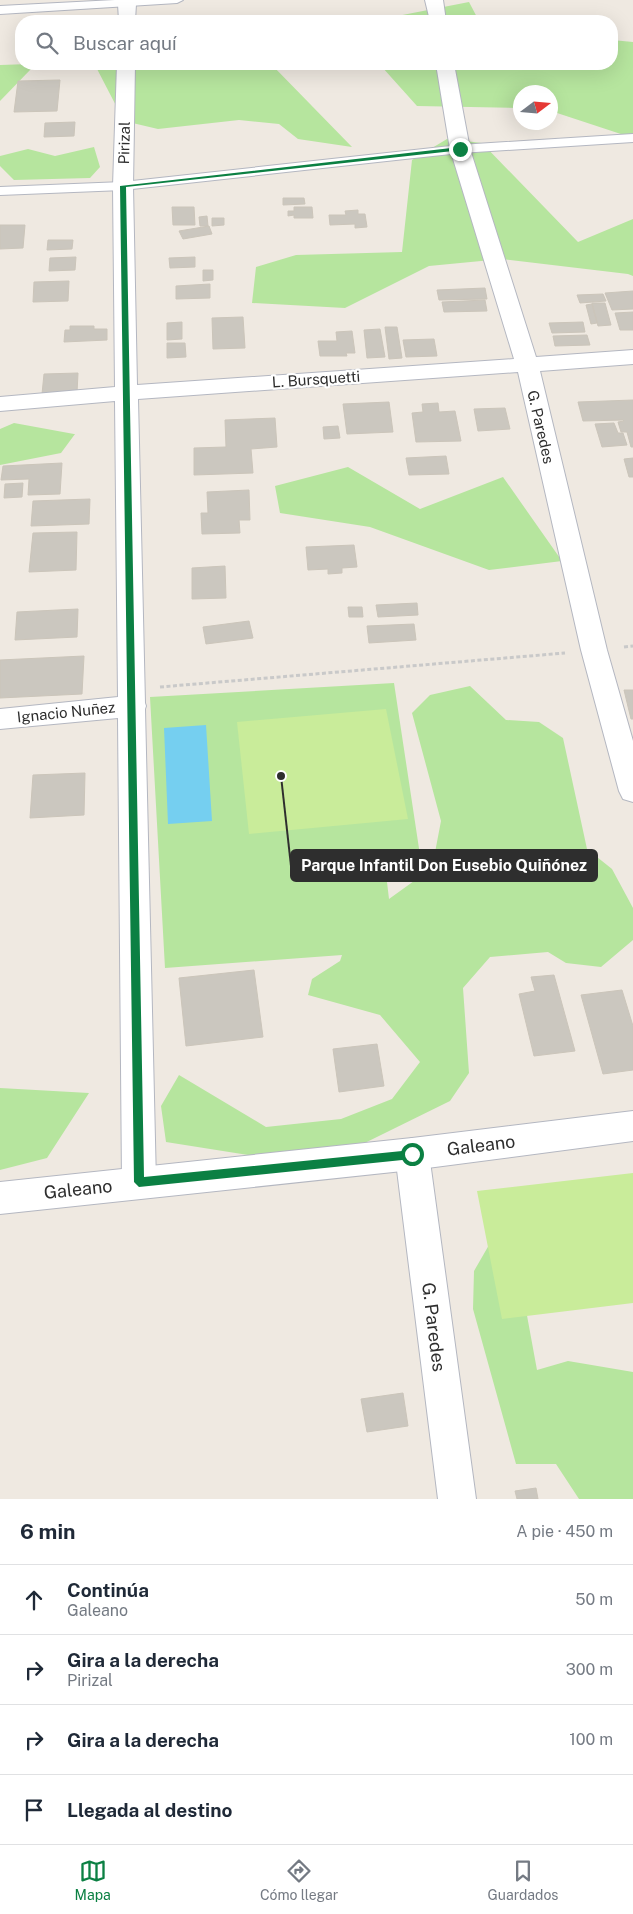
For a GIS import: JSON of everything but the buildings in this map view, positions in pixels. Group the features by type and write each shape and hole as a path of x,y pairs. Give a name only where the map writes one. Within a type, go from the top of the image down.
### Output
{"street":[{"path":"434,0 437,15"},
{"path":"126,15 127,4"},
{"name":"Pirizal","path":"126,70 123,186 128,393 139,1182"},
{"name":"G. Paredes","path":"446,70 460,149 527,364 594,650 633,791"},
{"name":"L. Bursquetti","path":"0,404 633,357"},
{"name":"Ignacio Nuñez","path":"0,719 132,697"},
{"name":"Galeano","path":"0,1198 412,1154 633,1126"},
{"name":"G. Paredes","path":"412,1154 457,1499"}],"lane":[{"path":"0,10 177,0"},
{"path":"0,191 123,186 460,149 633,138"}],"path":[{"path":"132,697 633,646"}],"green space":[{"path":"469,2 476,15 402,15"},
{"path":"618,41 633,42 633,138 558,113 558,85 513,85 513,108 417,106 385,70 618,70"},
{"path":"15,64 15,70 30,70 0,101 0,65"},
{"path":"98,70 277,70 352,147 298,139 279,124 239,120 158,129 124,121"},
{"path":"447,139 482,143 578,242 633,219 633,276 502,259 429,266 345,308 252,303 256,267 296,255 402,252 412,160"},
{"path":"94,147 100,167 90,178 14,180 0,166 0,156 28,149 55,156"},
{"path":"14,423 75,434 61,453 0,465 0,429"},
{"path":"348,467 420,509 503,477 562,561 489,570 370,527 280,513 275,486"},
{"path":"394,683 420,855 385,865 389,899 432,868 441,821 412,713 430,695 470,686 506,720 539,722 563,738 587,849 612,869 633,908 633,940 601,967 566,963 548,952 490,957 463,988 469,1073 450,1101 318,1166 166,1142 161,1106 179,1075 266,1127 341,1119 392,1099 420,1062 380,1015 308,995 312,979 340,961 342,955 165,968 150,697"},
{"path":"386,709 408,819 249,834 237,722"},
{"path":"0,1088 89,1093 47,1158 0,1170"},
{"path":"633,1173 633,1303 502,1319 477,1191"},
{"path":"508,1212 537,1370 568,1361 633,1372 633,1499 579,1499 556,1464 516,1464 473,1309 474,1271"}],"water":[{"path":"206,725 212,821 168,824 164,728"}],"place":[{"name":"Parque Infantil Don Eusebio Quiñónez","path":"281,776"}],"route":[{"path":"412,1154 139,1182 128,393 123,186 460,149"}]}
